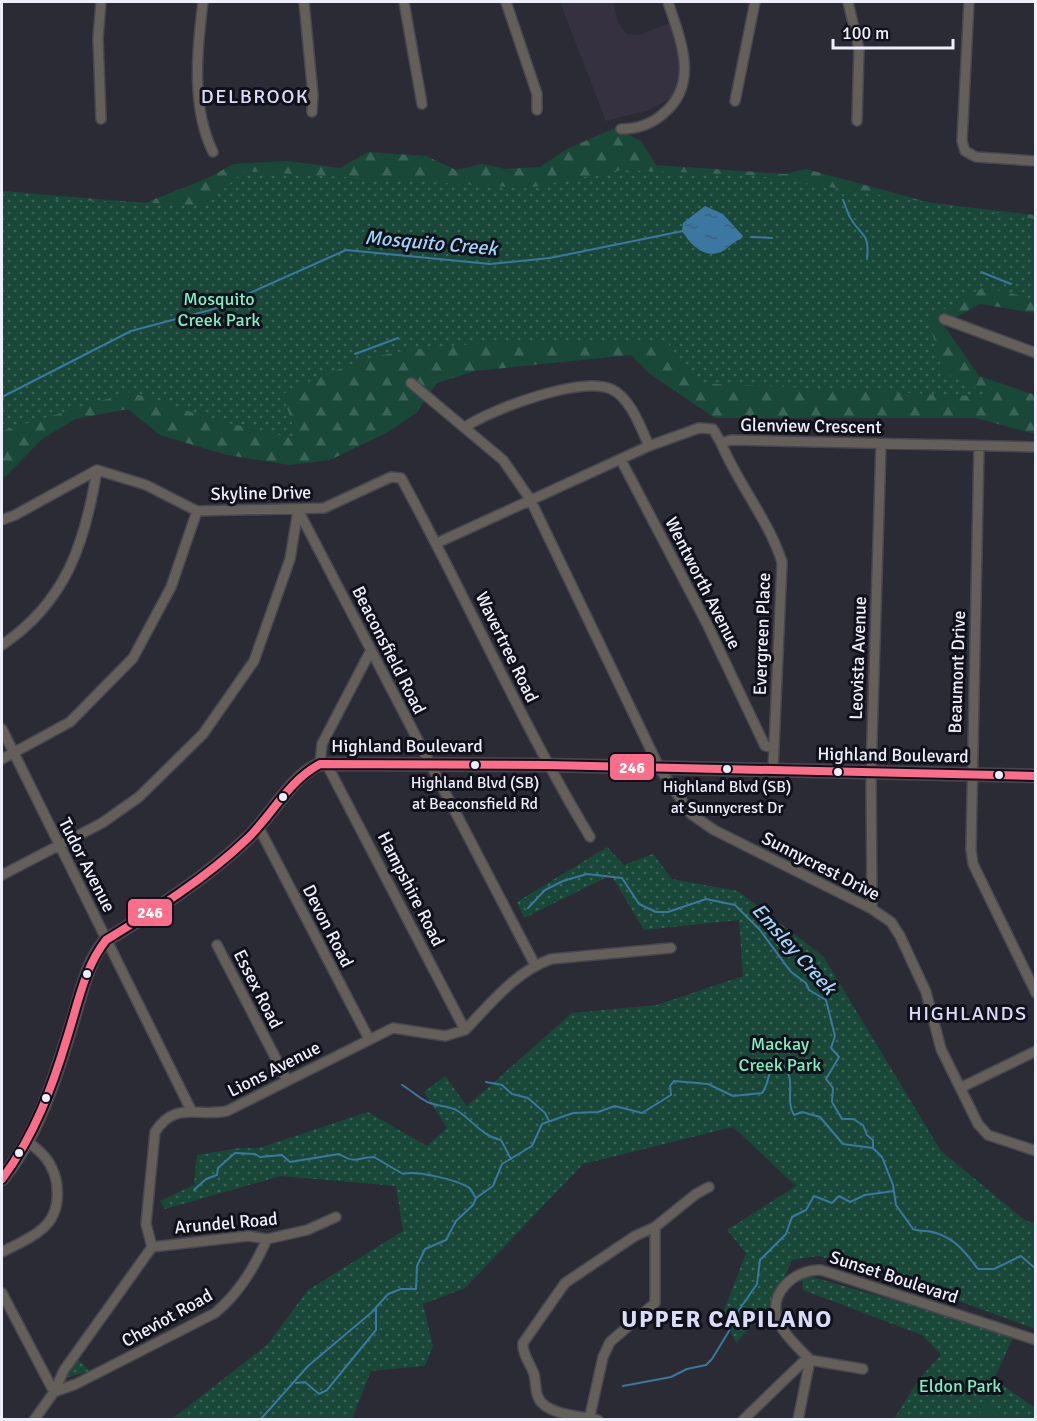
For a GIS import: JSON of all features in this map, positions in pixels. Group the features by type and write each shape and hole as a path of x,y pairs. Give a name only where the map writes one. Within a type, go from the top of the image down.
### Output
{"street":[{"path":"101,2 98,38 101,119"},
{"path":"203,2 198,41 198,89 207,140 213,152"},
{"path":"304,2 313,95 312,112"},
{"path":"404,2 422,104"},
{"path":"506,2 537,94 537,110"},
{"path":"621,129 648,124 662,115 678,98 684,84 684,58 668,2"},
{"path":"735,101 755,2"},
{"path":"848,2 858,49 857,122"},
{"path":"969,2 963,141 965,151 976,157 1035,161"},
{"path":"944,319 1035,353"},
{"name":"Sunnycrest Drive","path":"411,383 503,460 530,499 660,769 691,814 714,830 872,909 891,922 926,992 941,1049 978,1124 988,1135 1035,1151"},
{"path":"465,427 483,415 575,385 611,388 625,400 649,446"},
{"name":"Glenview Crescent","path":"437,543 649,446 699,428 713,429 721,443 731,440 1035,447"},
{"name":"Evergreen Place","path":"721,443 730,465 775,540 782,562 773,770"},
{"name":"Leovista Avenue","path":"872,909 871,772 881,444"},
{"name":"Beaumont Drive","path":"979,446 970,775 973,864 1035,993"},
{"name":"Wentworth Avenue","path":"621,460 707,624 765,746 774,748"},
{"path":"2,520 97,470"},
{"path":"2,645 23,631 44,610 66,578 86,526 97,470"},
{"name":"Skyline Drive","path":"97,470 146,485 197,510 324,508 391,477"},
{"name":"Wavertree Road","path":"391,477 401,478 437,543 547,765 590,837"},
{"path":"2,759 69,722 133,658 171,587 197,510"},
{"path":"2,875 102,823 139,797 203,734 254,661 290,559 298,510"},
{"name":"Beaconsfield Road","path":"298,510 535,965"},
{"path":"323,764 322,744 371,650"},
{"name":"Tudor Avenue","path":"2,729 192,1112"},
{"name":"Highland Boulevard","path":"2,1179 27,1141 54,1082 90,966 106,940 171,901 226,858 259,828 301,776 323,764 547,765 1035,776"},
{"name":"Hampshire Road","path":"323,764 337,782 465,1030"},
{"name":"Devon Road","path":"259,828 369,1039"},
{"name":"Essex Road","path":"217,945 287,1080"},
{"path":"465,1030 504,989 535,965 551,959 671,948"},
{"name":"Lions Avenue","path":"152,1247 146,1224 155,1132 163,1119 179,1111 211,1114 227,1111 393,1028 445,1036 465,1030"},
{"path":"960,1088 1035,1051"},
{"path":"2,1252 45,1227 53,1214 59,1194 57,1180 45,1157 27,1141"},
{"path":"655,1227 655,1303 610,1342 603,1358 592,1419 564,1413 542,1404 537,1395 534,1376 522,1349 523,1343 565,1283 635,1236 655,1227 696,1194 709,1187"},
{"name":"Arundel Road","path":"152,1247 248,1236 267,1239 307,1230 336,1217"},
{"name":"Cheviot Road","path":"54,1392 76,1384 215,1313 233,1298 258,1260 267,1239"},
{"path":"34,1419 54,1392 64,1370 152,1247"},
{"name":"Sunset Boulevard","path":"810,1360 781,1326 775,1307 784,1285 800,1273 812,1270 821,1270 1035,1340"},
{"path":"2,1293 54,1392"},
{"path":"743,1419 793,1370 810,1360 863,1369"},
{"path":"798,1419 810,1360"}],"shaded area":[{"path":"560,2 613,2 618,22 626,34 639,35 670,23 686,72 679,94 646,111 606,121"}],"green space":[{"name":"Mosquito Creek Park","path":"615,128 641,141 656,165 785,174 806,169 931,203 1035,215 1035,313 980,304 943,324 979,376 1035,395 1035,434 976,418 715,418 650,374 631,355 475,371 437,383 416,413 386,433 330,460 290,465 227,455 160,435 128,409 75,419 41,440 5,477 2,477 2,191 145,203 210,177 233,164 287,161 340,168 368,152 426,156 456,170 482,164 505,169 540,167 567,149"},
{"name":"Mosquito Creek Park","path":"621,170 753,175 1035,219 1035,299 984,287 928,318 943,372 994,397 697,383 667,342 475,344 444,346 378,356 283,394 297,439 219,421 130,392 2,431 2,191 25,193 46,199 206,205 244,171 528,188"},
{"name":"Mackay Creek Park","path":"607,847 624,865 653,854 672,879 738,891 823,956 941,1151 1026,1221 1035,1223 1035,1329 876,1270 818,1256 792,1260 773,1303 736,1343 723,1313 746,1253 727,1230 796,1186 733,1127 583,1164 465,1288 423,1304 433,1346 425,1366 371,1371 352,1419 172,1419 267,1345 308,1290 403,1231 396,1186 281,1176 165,1209 160,1201 194,1185 197,1155 239,1148 259,1148 368,1112 427,1146 447,1128 424,1092 445,1076 467,1106 572,1013 657,1005 743,976 739,920 644,930 611,875 524,918 517,902"},
{"name":"Eldon Park","path":"802,1274 958,1319 1013,1338 994,1379 1035,1408 1035,1419 894,1419 919,1379 941,1355 922,1335 803,1290"},
{"path":"76,1358 90,1371 68,1377 66,1376"},
{"path":"988,1403 1007,1419 976,1419"}],"water":[{"path":"705,206 723,214 743,236 715,254 698,249 682,231 683,223"}],"waterway":[{"path":"843,200 850,217 866,240 867,259"},
{"name":"Mosquito Creek","path":"2,397 131,331 214,309 346,250 490,264 550,258 683,231"},
{"name":"Mosquito Creek","path":"751,237 772,238"},
{"path":"981,272 1011,284"},
{"path":"355,354 398,338"},
{"name":"Emsley Creek","path":"528,908 545,890 563,881 587,874 622,878 639,904 656,912 668,912 706,899 735,905 760,930 791,972 806,983 809,990 826,1000 835,1036 831,1048 839,1057 826,1079 833,1088 832,1102 842,1119 853,1119 863,1125 867,1135 873,1140 873,1148"},
{"path":"260,1420 308,1366 372,1312 388,1294 401,1289 416,1289 417,1266 425,1249 446,1240 456,1221 473,1205 476,1198 493,1186 502,1164 532,1146 542,1124 573,1113 598,1112 615,1106 642,1113 671,1095 670,1086 674,1081 708,1084 733,1096 762,1093 772,1067 775,1064 782,1065 789,1076 790,1102 794,1115 802,1112 820,1117 843,1144 873,1148 882,1157 893,1185 896,1205 913,1229 933,1232 949,1239 965,1252 978,1269 994,1269 1021,1256 1036,1269"},
{"path":"486,1082 502,1085 512,1094 528,1098 545,1113 549,1121"},
{"path":"402,1085 427,1102 455,1109 483,1132 501,1140 511,1159"},
{"path":"194,1190 206,1179 217,1175 218,1168 235,1153 255,1154 260,1157 282,1155 290,1162 339,1154 354,1160 374,1157 403,1174 436,1176 455,1181 469,1188 476,1198"},
{"path":"623,1386 671,1377 687,1369 706,1365 729,1331 732,1320 757,1284 760,1260 786,1234 792,1217 806,1210 814,1196 832,1203 839,1196 850,1202 865,1195 894,1191"},
{"path":"296,1383 305,1382 319,1394 327,1390 376,1330 376,1309"}],"transit line":[{"name":"246","path":"2,1179 24,1146 41,1111 55,1075 82,987 92,962 106,940 197,881 231,854 299,779 320,764 547,765 1036,776"}],"place":[{"name":"Highland Blvd (SB) at Beaconsfield Rd","path":"475,765"},
{"name":"Highland Blvd (SB) at Sunnycrest Dr","path":"727,769"}],"district":[{"name":"DELBROOK","path":"255,96"},
{"name":"HIGHLANDS","path":"968,1013"},
{"name":"UPPER CAPILANO","path":"727,1319"}]}
